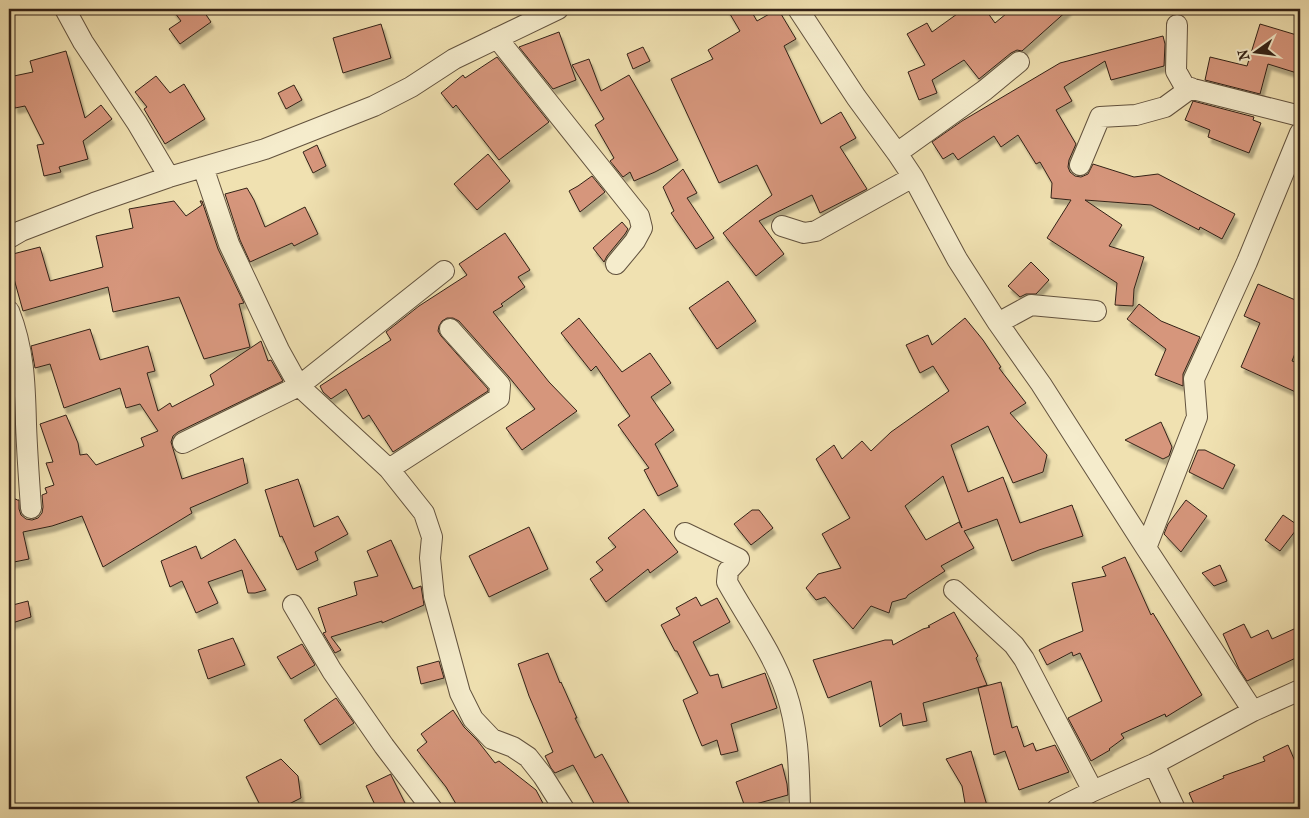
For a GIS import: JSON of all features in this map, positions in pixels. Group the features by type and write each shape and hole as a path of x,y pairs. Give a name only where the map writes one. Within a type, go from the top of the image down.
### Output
{"street":[{"path":"65,9 83,42 137,123 169,177"},
{"path":"13,230 169,177 265,149 374,106 411,87 454,59 558,9"},
{"path":"798,9 856,97 897,153 913,178 957,259 998,323 1041,384 1253,711"},
{"path":"1177,25 1176,71 1185,87 1300,116"},
{"path":"497,38 639,216 642,228 616,264"},
{"path":"897,153 985,90 1019,62"},
{"path":"1080,165 1100,117 1136,115 1165,107 1191,88"},
{"path":"1146,548 1197,418 1194,380 1247,262 1300,133"},
{"path":"203,167 229,244 279,350 299,386 389,468 424,513 432,537 430,558 434,597 460,693 473,719 492,738 528,757 543,776 564,809"},
{"path":"782,226 804,233 816,231 913,178"},
{"path":"182,443 299,386 444,271"},
{"path":"998,323 1031,304 1096,311"},
{"path":"9,311 23,359 26,386 26,424 31,508"},
{"path":"389,468 499,398 500,385 450,329"},
{"path":"685,533 739,559 728,571 727,582 774,664 786,692 794,720 798,751 800,809"},
{"path":"954,590 1014,645 1024,659 1093,791"},
{"path":"293,606 332,671 384,746 432,809"},
{"path":"1057,809 1154,764 1253,711 1300,690"},
{"path":"1154,764 1175,809"}],"building":[{"path":"172,9 202,9 211,22 180,44 169,29 181,21"},
{"path":"727,9 750,9 757,21 778,9 796,39 784,46 821,124 841,112 856,138 840,147 867,189 820,213 812,195 759,221 784,254 756,276 723,233 772,195 757,165 719,183 671,79 713,59 708,50 740,31"},
{"path":"964,9 985,9 995,23 1012,9 1031,9 1034,12 1044,9 1069,9 1022,51 1017,50 1011,53 979,79 964,60 932,80 937,93 919,100 908,72 925,65 907,34 927,23 932,32"},
{"path":"381,24 391,58 343,73 333,38"},
{"path":"1260,24 1300,36 1300,74 1268,64 1260,94 1205,80 1210,57 1247,66"},
{"path":"559,32 576,80 553,89 519,47"},
{"path":"1163,36 1165,44 1164,66 1111,80 1105,61 1064,87 1072,101 1056,110 1076,144 1069,160 1068,167 1070,172 1075,176 1081,177 1088,174 1093,164 1134,177 1158,174 1235,214 1222,239 1200,227 1199,230 1151,205 1085,200 1122,225 1109,246 1144,257 1134,289 1133,306 1115,305 1117,283 1047,238 1071,200 1051,198 1052,183 1040,162 1036,164 1018,135 1001,147 994,136 958,160 953,153 943,159 932,142 962,121 1060,63"},
{"path":"643,47 650,61 633,69 627,54"},
{"path":"66,51 85,118 101,105 112,119 83,141 88,159 59,167 61,172 44,176 37,145 44,144 25,106 15,108 9,77 33,72 30,61"},
{"path":"497,57 549,122 499,160 456,105 453,108 441,93 463,75 465,78"},
{"path":"589,59 601,91 629,75 678,160 634,181 630,172 623,177 610,161 614,158 595,125 604,119 572,65"},
{"path":"156,76 170,93 184,84 205,119 165,144 144,109 147,107 135,92"},
{"path":"294,85 302,100 286,109 278,93"},
{"path":"1193,101 1254,117 1253,120 1261,123 1249,153 1208,137 1210,130 1185,120"},
{"path":"317,145 326,166 313,173 303,152"},
{"path":"488,154 510,181 477,210 454,184"},
{"path":"683,169 697,193 687,198 714,238 696,249 671,213 674,211 663,187"},
{"path":"592,176 605,192 580,212 569,191"},
{"path":"247,188 265,227 305,207 318,234 294,246 292,243 250,262 240,240 225,194"},
{"path":"174,201 186,216 202,205 200,201 202,201 218,249 244,303 239,304 250,347 204,359 179,297 113,312 108,287 23,311 9,255 40,247 50,281 103,267 96,236 133,228 129,209"},
{"path":"622,222 628,229 604,262 593,248"},
{"path":"505,233 530,270 518,277 525,287 493,312 549,382 577,411 522,450 506,428 535,409 459,321 447,318 442,321 438,331 488,391 393,452 369,415 363,419 346,389 331,399 323,392 320,386 391,340 386,332 419,306 467,275 459,264"},
{"path":"1031,262 1049,280 1036,294 1026,294 1020,297 1008,286"},
{"path":"728,281 756,321 717,349 689,308"},
{"path":"1258,284 1300,302 1300,341 1292,361 1300,364 1300,394 1241,367 1260,323 1244,316"},
{"path":"1139,304 1161,321 1200,337 1183,374 1183,386 1155,375 1166,349 1127,319"},
{"path":"579,318 622,372 650,353 671,383 651,397 674,430 655,444 678,486 658,496 644,470 649,468 618,425 630,416 596,366 591,371 561,333"},
{"path":"965,318 983,340 1001,367 999,368 1026,403 1010,413 1047,455 1043,472 1013,483 988,426 951,445 968,492 1003,477 1020,523 1072,505 1083,536 1012,561 997,519 964,531 974,548 941,566 945,571 906,598 892,602 889,613 871,606 853,629 825,597 816,600 806,588 818,574 841,568 822,534 850,518 816,459 834,445 842,459 862,441 871,451 891,432 949,391 933,366 920,373 906,345 928,335 932,345","holes":["943,476 962,528 959,522 926,540 905,506"]},
{"path":"90,329 100,360 148,346 155,371 147,373 158,411 170,403 172,407 214,385 210,375 261,341 268,361 271,360 283,381 173,436 171,442 182,479 243,458 248,483 190,508 192,513 103,567 82,516 52,526 23,532 29,559 9,563 9,500 19,500 21,515 26,519 38,518 42,513 42,495 47,493 45,488 54,485 46,463 53,462 40,424 66,415 78,443 80,455 87,454 96,465 144,446 141,438 158,431 140,404 126,408 120,388 64,408 50,364 35,368 31,346"},
{"path":"9,354 14,429 9,430"},
{"path":"1161,422 1172,447 1169,456 1163,459 1125,440"},
{"path":"1198,450 1205,450 1235,465 1223,489 1189,472"},
{"path":"298,479 314,527 338,516 348,534 315,552 318,560 297,570 282,536 280,537 265,490"},
{"path":"1186,500 1207,516 1181,552 1164,534 1168,524"},
{"path":"644,509 678,552 650,573 648,569 606,602 590,579 603,570 596,562 616,547 608,538"},
{"path":"752,510 759,510 773,528 751,545 734,524"},
{"path":"1283,515 1299,526 1280,551 1265,540"},
{"path":"529,527 548,569 489,597 469,556"},
{"path":"235,539 266,590 248,593 242,570 208,582 218,603 196,613 182,581 170,587 161,561 196,546 201,559"},
{"path":"391,540 413,589 421,586 424,605 382,623 382,621 331,637 341,650 335,653 323,633 326,632 318,608 357,595 354,582 378,576 367,551"},
{"path":"1125,557 1151,615 1153,613 1202,695 1166,717 1165,714 1121,734 1124,738 1110,750 1091,761 1068,718 1102,701 1080,653 1073,656 1072,652 1047,665 1039,650 1083,631 1072,583 1106,576 1102,567"},
{"path":"1220,565 1227,581 1214,586 1202,573"},
{"path":"696,597 701,606 717,598 730,622 693,642 710,676 718,674 722,688 765,673 777,708 731,724 738,751 721,755 717,740 702,746 683,700 698,693 677,651 675,651 661,625 680,615 676,608"},
{"path":"28,601 31,617 9,624 9,606"},
{"path":"954,612 978,656 976,658 987,685 923,703 927,721 903,726 901,713 880,727 871,681 828,698 813,660 885,640 892,640 893,645 930,627 928,626"},
{"path":"1244,624 1251,638 1268,630 1272,639 1294,629 1300,643 1300,656 1247,681 1239,669 1223,634"},
{"path":"233,638 245,665 208,679 198,650"},
{"path":"302,644 315,665 291,679 277,657"},
{"path":"548,653 577,718 575,718 595,758 602,754 632,809 597,809 573,765 555,773 551,768 545,756 553,752 529,696 518,664"},
{"path":"439,661 444,678 421,684 417,667"},
{"path":"1001,682 1012,728 1017,726 1024,747 1033,743 1036,751 1055,745 1069,772 1019,790 1005,751 994,755 978,688"},
{"path":"336,698 354,723 320,745 304,720"},
{"path":"453,710 464,727 495,763 499,761 536,790 546,809 459,809 446,787 417,750 427,742 421,734"},
{"path":"1288,745 1300,773 1300,809 1196,809 1189,793 1224,778 1223,776 1265,761 1263,757"},
{"path":"971,751 988,809 966,809 962,786 946,759"},
{"path":"281,759 298,776 301,798 279,809 262,809 246,777"},
{"path":"782,764 788,795 745,807 736,782"},
{"path":"391,774 408,809 377,809 366,786"}]}
